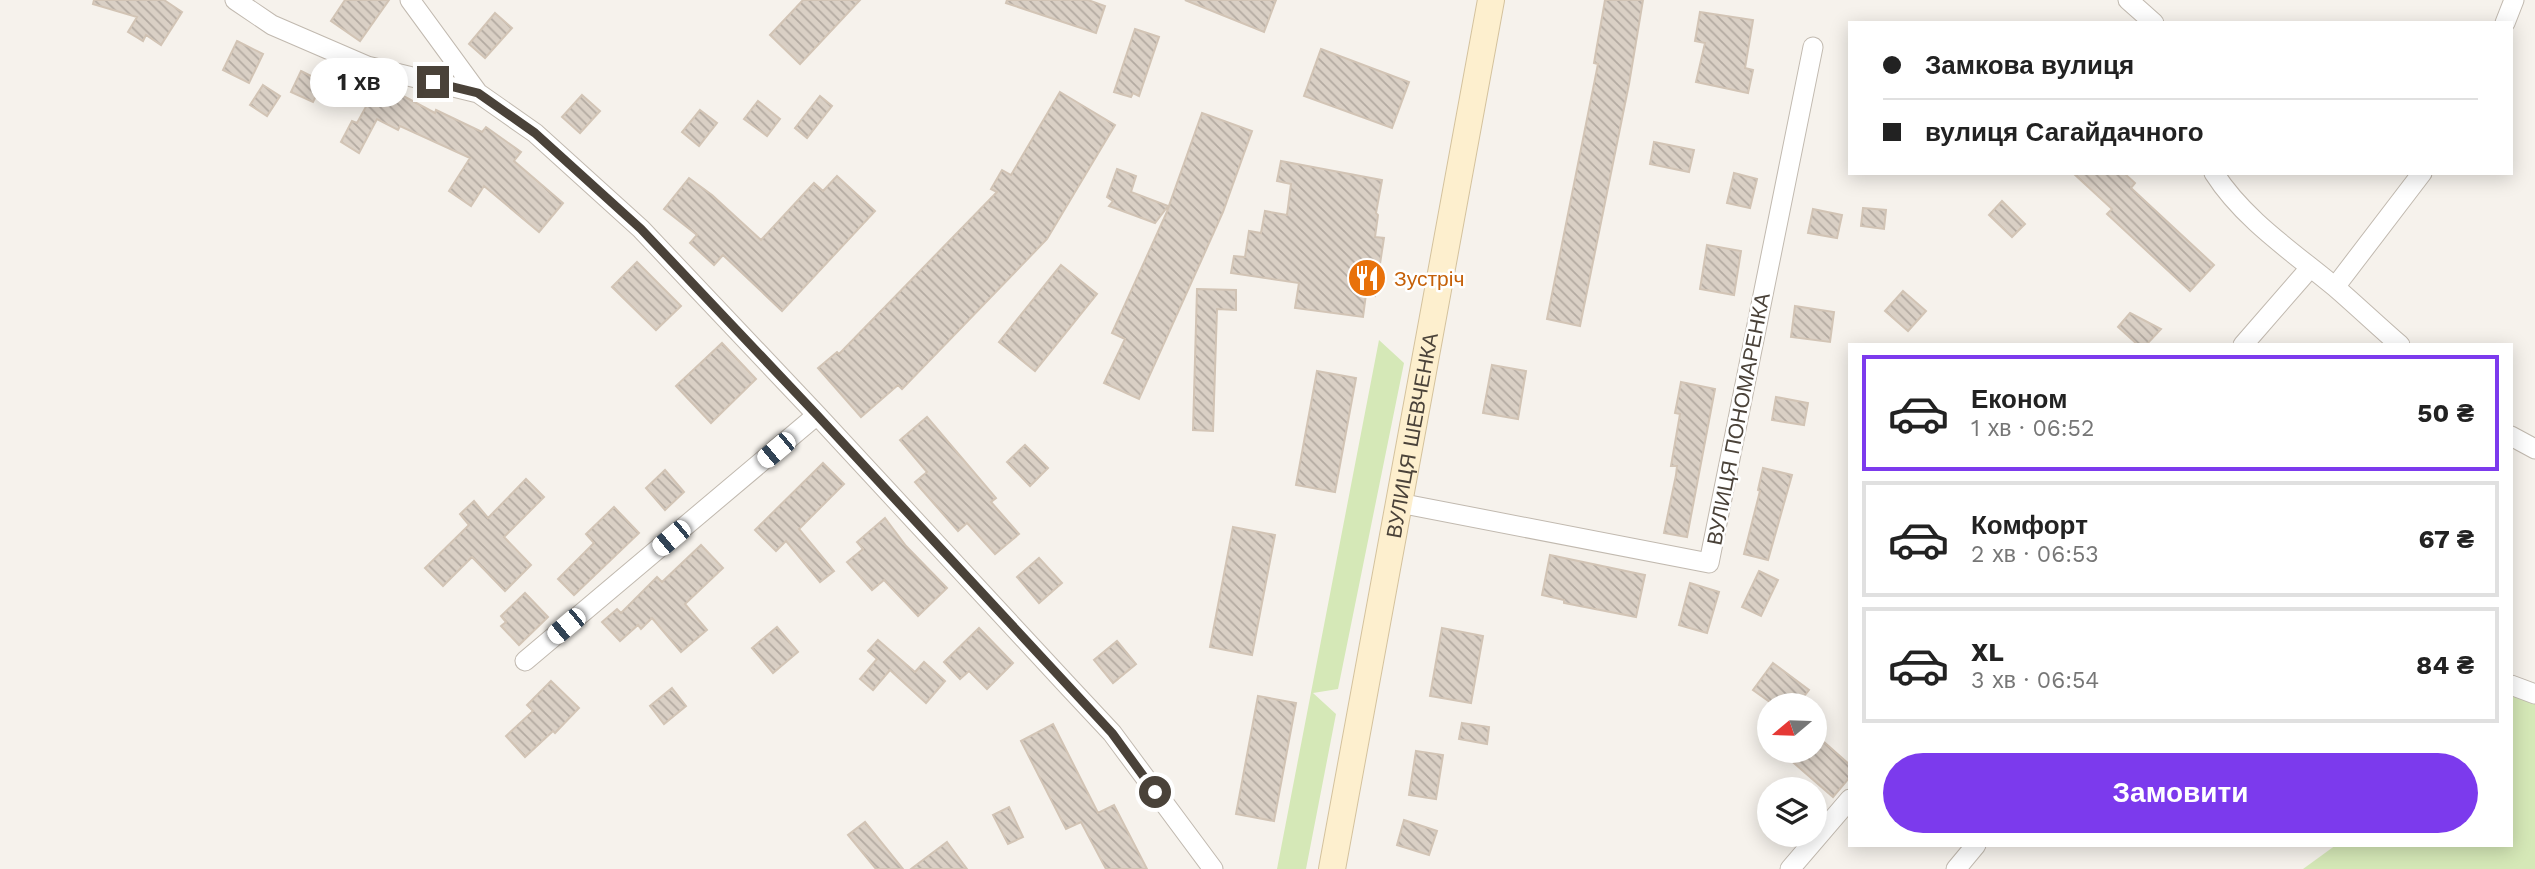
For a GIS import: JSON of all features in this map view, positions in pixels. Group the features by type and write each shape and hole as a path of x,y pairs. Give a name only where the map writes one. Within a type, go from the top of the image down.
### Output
{"main road":[{"name":"ВУЛИЦЯ ШЕВЧЕНКА","path":"1332,869 1491,0"}],"street":[{"path":"235,0 272,25 367,66 478,93"},
{"path":"410,0 478,93 535,133 641,229 1112,733 1213,869"},
{"path":"2128,0 2152,21"},
{"path":"2506,21 2514,0"},
{"name":"ВУЛИЦЯ ПОНОМАРЕНКА","path":"1399,503 1709,563 1813,47"},
{"path":"2215,175 2227,194 2398,343"},
{"path":"2335,287 2420,175"},
{"path":"2245,343 2310,268"},
{"path":"525,661 817,415"},
{"path":"2513,437 2535,449"},
{"path":"2513,686 2535,694"},
{"path":"1790,869 1848,801"},
{"path":"1956,869 1974,847"}],"green space":[{"path":"1379,340 1404,363 1338,689 1313,693 1336,714 1306,869 1277,869"},
{"path":"2513,686 2535,694 2535,869 2303,869 2333,847 2513,847"}],"building":[{"path":"94,0 164,0 182,12 161,45 146,35 143,41 128,32 137,17 93,4"},
{"path":"345,0 389,0 360,41 331,21"},
{"path":"803,0 860,0 800,64 770,35"},
{"path":"1007,0 1088,0 1105,6 1096,33 1006,3"},
{"path":"1185,0 1276,0 1264,32"},
{"path":"1605,0 1643,0 1629,84 1580,326 1547,319 1598,64 1594,63"},
{"path":"1700,12 1753,20 1745,68 1753,70 1748,93 1696,82 1705,43 1695,41"},
{"path":"495,13 512,28 485,58 469,44"},
{"path":"1135,29 1159,37 1139,96 1133,93 1131,97 1114,92"},
{"path":"237,41 263,54 249,83 223,70"},
{"path":"1321,49 1409,82 1392,128 1304,96"},
{"path":"301,71 323,82 313,102 291,92"},
{"path":"379,83 435,113 436,110 482,132 486,127 521,152 514,161 563,203 539,232 484,186 471,206 449,191 470,158 400,126 398,130 377,119 359,153 341,142 352,121 357,123"},
{"path":"263,85 280,96 267,116 250,105"},
{"path":"1060,92 1115,125 1047,239 902,389 898,385 861,417 818,368 837,352 839,354 997,192 991,189 1002,170 1011,175"},
{"path":"582,95 600,111 580,133 562,117"},
{"path":"820,96 832,106 807,138 795,128"},
{"path":"758,101 780,119 767,136 744,119"},
{"path":"700,110 717,123 699,146 682,132"},
{"path":"1202,113 1252,131 1223,212 1139,399 1104,383 1125,339 1112,333 1166,214"},
{"path":"1654,142 1694,150 1689,172 1650,164"},
{"path":"1281,161 1382,180 1375,237 1384,238 1375,296 1366,294 1363,317 1295,308 1299,283 1231,273 1234,256 1245,257 1249,231 1261,233 1265,211 1287,215 1291,184 1277,181"},
{"path":"1117,169 1136,176 1131,192 1168,206 1155,223 1109,206 1113,201 1107,197"},
{"path":"1734,173 1757,179 1750,208 1727,203"},
{"path":"2075,175 2126,175 2135,183 2131,188 2214,265 2190,291 2107,214 2112,209"},
{"path":"837,176 875,211 782,311 723,255 714,265 690,243 697,235 664,209 689,178 712,195 761,240 814,183 823,191"},
{"path":"2002,201 2025,224 2012,237 1989,215"},
{"path":"1863,208 1886,210 1884,229 1861,226"},
{"path":"1813,209 1842,215 1837,238 1808,233"},
{"path":"1707,245 1741,251 1734,295 1700,289"},
{"path":"637,262 681,306 656,330 612,287"},
{"path":"1061,265 1097,294 1035,371 999,342"},
{"path":"1197,289 1236,290 1236,310 1217,309 1213,431 1193,430"},
{"path":"1903,291 1926,311 1908,331 1885,311"},
{"path":"1795,306 1834,312 1830,342 1791,337"},
{"path":"2130,313 2161,329 2148,343 2136,343 2118,327"},
{"path":"722,343 756,379 711,423 676,386"},
{"path":"1492,365 1526,371 1518,419 1483,413"},
{"path":"1317,371 1356,378 1335,492 1296,485"},
{"path":"1681,382 1715,389 1687,537 1664,533 1676,475 1677,466 1671,466 1680,414 1675,413"},
{"path":"1776,397 1808,403 1804,425 1772,420"},
{"path":"927,417 996,498 991,502 1019,534 995,554 967,523 958,531 915,482 927,472 900,440"},
{"path":"1025,445 1048,468 1030,486 1007,462"},
{"path":"823,463 844,484 799,529 834,571 820,582 786,541 776,551 755,530"},
{"path":"1763,468 1792,475 1768,560 1744,554"},
{"path":"665,470 684,492 665,510 646,488"},
{"path":"526,479 544,497 504,537 531,565 505,591 472,557 443,586 425,568 469,525 460,514 474,501 488,518"},
{"path":"614,507 639,533 574,595 558,579 594,543 586,534"},
{"path":"885,518 906,546 947,588 918,616 884,580 872,590 847,562 863,549 857,542"},
{"path":"1233,527 1275,535 1252,655 1210,647"},
{"path":"701,545 723,568 685,604 707,630 681,652 652,618 641,629 638,625 620,641 602,622 617,609 621,613 657,577 662,582"},
{"path":"1550,555 1645,575 1636,617 1564,603 1564,600 1542,595"},
{"path":"1039,558 1062,583 1039,603 1017,577"},
{"path":"1759,571 1778,580 1761,616 1742,607"},
{"path":"1690,583 1719,592 1707,633 1679,625"},
{"path":"525,593 548,617 519,645 501,626 506,622 501,616"},
{"path":"777,627 798,652 773,673 752,648"},
{"path":"979,628 1013,663 987,689 969,671 960,679 944,662"},
{"path":"1442,628 1483,636 1471,703 1430,696"},
{"path":"878,640 915,672 924,662 945,681 926,703 890,670 873,690 860,679 877,659 868,651"},
{"path":"1117,641 1136,664 1113,683 1094,660"},
{"path":"1773,663 1809,690 1807,693 1757,693 1753,690"},
{"path":"551,681 579,708 555,733 553,731 525,757 506,736 533,711 527,705"},
{"path":"672,688 686,706 664,724 650,706"},
{"path":"1258,696 1296,703 1274,821 1236,814"},
{"path":"1462,723 1489,727 1487,744 1459,739"},
{"path":"1053,724 1098,813 1114,805 1147,869 1106,869 1081,822 1066,829 1021,741"},
{"path":"1827,745 1848,763 1848,779 1833,797 1827,792 1827,777 1810,777 1794,763 1827,763"},
{"path":"1416,751 1443,755 1436,799 1409,795"},
{"path":"1009,807 1023,837 1008,844 993,815"},
{"path":"1404,820 1437,831 1429,855 1397,845"},
{"path":"865,822 903,869 876,869 848,835"},
{"path":"947,842 967,869 911,869"}],"place":[{"name":"Зустріч","path":"1367,278"}],"route":[{"path":"433,82 478,93 535,133 641,229 1112,733 1155,792"}]}
